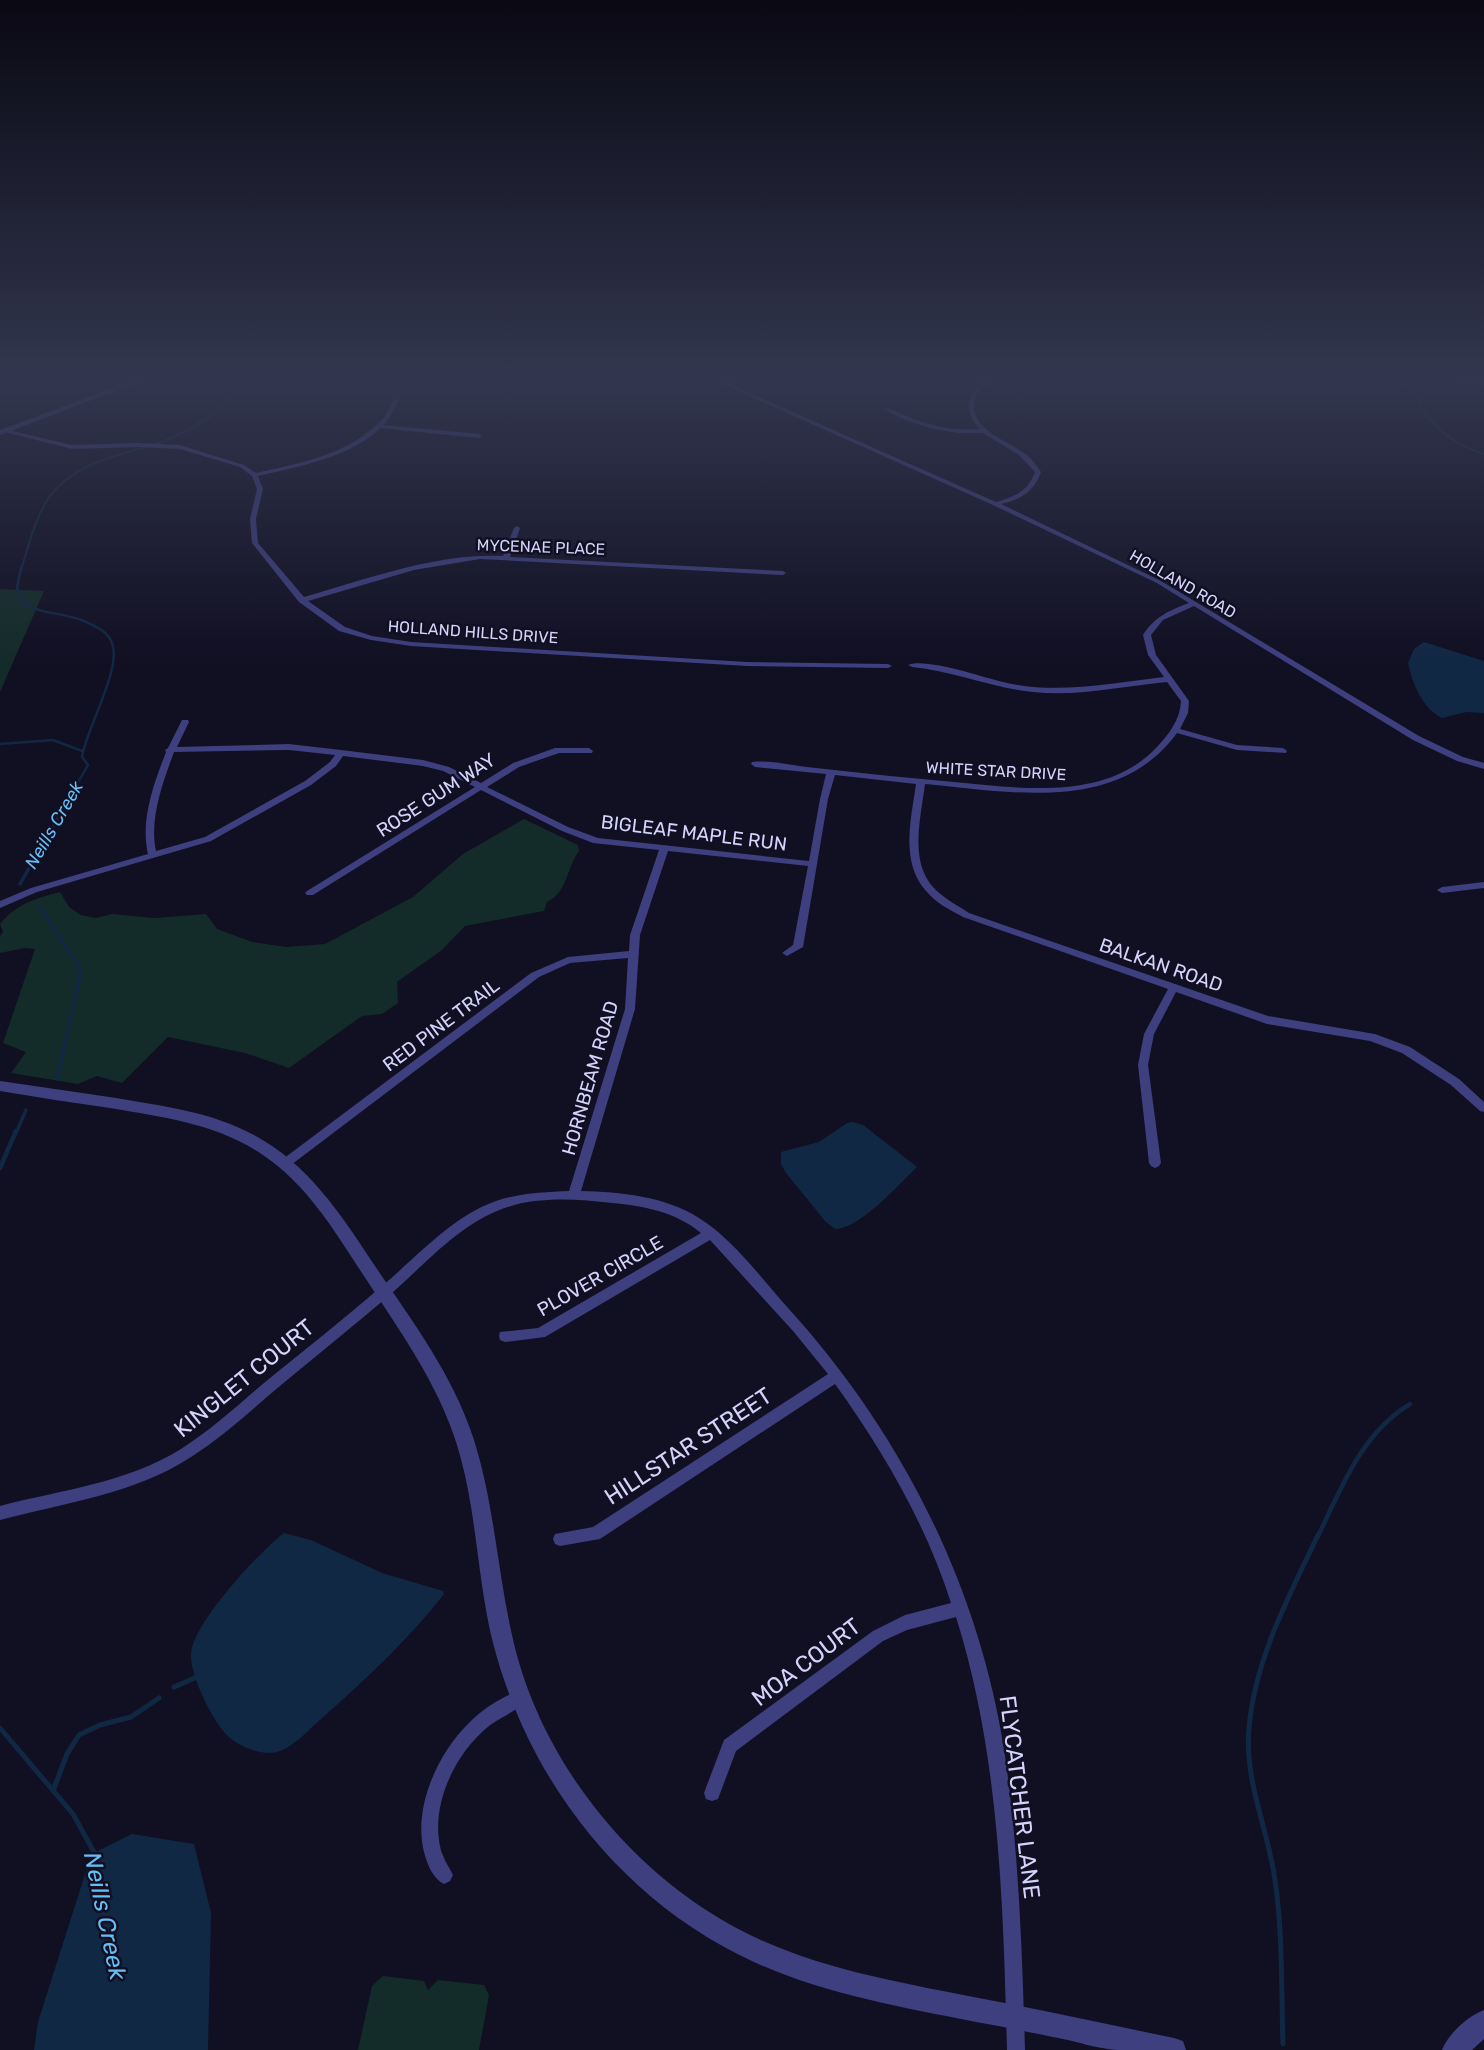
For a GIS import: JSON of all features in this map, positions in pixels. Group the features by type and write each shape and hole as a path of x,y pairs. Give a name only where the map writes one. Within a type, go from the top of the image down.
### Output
{"street":[{"path":"249,471 255,475 270,471"},
{"name":"HOLLAND ROAD","path":"921,471 1159,582 1416,738 1460,759 1484,766"},
{"path":"995,504 1017,499 1029,492 1035,484 1037,471"},
{"name":"HOLLAND HILLS DRIVE","path":"255,475 260,489 253,519 255,543 302,600 342,629 371,638 408,643 747,664 888,666"},
{"path":"506,557 517,528"},
{"name":"MYCENAE PLACE","path":"302,600 413,568 458,559 506,557 783,573"},
{"name":"WHITE STAR DRIVE","path":"755,764 921,782 1041,790 1082,788 1132,772 1148,762 1176,730 1186,709 1181,692 1150,650 1147,635 1152,625 1163,617 1193,604"},
{"path":"912,666 948,669 1013,687 1050,691 1170,678"},
{"path":"153,856 149,838 169,750 185,722"},
{"path":"1176,730 1237,747 1283,751"},
{"name":"BIGLEAF MAPLE RUN","path":"169,750 273,747 423,763 446,769 565,829 596,841 813,864"},
{"name":"ROSE GUM WAY","path":"310,893 480,787 535,756 558,750 589,751"},
{"path":"0,905 34,890 190,846 224,831 323,773 341,753"},
{"path":"787,953 797,947 831,773"},
{"name":"BALKAN ROAD","path":"921,782 913,851 916,869 934,896 966,915 1267,1020 1371,1037 1406,1050 1455,1082 1484,1108"},
{"name":"HORNBEAM ROAD","path":"573,1195 630,1009 635,935 664,849"},
{"path":"1442,890 1484,885"},
{"name":"RED PINE TRAIL","path":"287,1162 535,975 568,960 632,954"},
{"path":"1155,1163 1143,1065 1149,1034 1173,989"},
{"path":"0,1086 170,1112 214,1124 248,1139 287,1162 329,1208 451,1404 464,1438 503,1639 519,1698 564,1786 608,1839 650,1882 695,1917 739,1945 844,1982 1174,2050"},
{"name":"FLYCATCHER LANE","path":"383,1292 440,1242 496,1206 520,1199 573,1195 669,1209 692,1220 710,1234 794,1321 885,1443 921,1508 961,1608 986,1702 998,1764 1011,1893 1016,2050"},
{"name":"PLOVER CIRCLE","path":"505,1335 540,1333 710,1234"},
{"name":"KINGLET COURT","path":"0,1513 125,1480 173,1461 216,1431 383,1292"},
{"name":"HILLSTAR STREET","path":"560,1539 595,1534 836,1376"},
{"name":"MOA COURT","path":"712,1793 730,1746 878,1636 905,1623 961,1608"},
{"path":"444,1875 433,1856 429,1830 436,1794 447,1765 466,1736 487,1717 519,1698"},
{"path":"1454,2050 1484,2022"}],"green space":[{"path":"0,589 44,591 0,692"},
{"path":"524,819 578,845 579,851 563,886 554,898 547,902 544,911 465,926 442,950 397,982 398,1003 382,1014 362,1016 289,1068 245,1053 168,1037 122,1083 97,1076 78,1084 11,1073 26,1052 3,1043 35,949 25,948 0,953 0,936 3,932 0,924 13,911 27,903 60,892 69,907 81,915 96,918 112,914 154,918 206,914 217,929 252,942 286,947 325,944 413,897 463,854"},
{"path":"383,1976 424,1981 428,1990 438,1980 484,1985 489,1995 479,2050 358,2050 372,1986"}],"water":[{"path":"1424,642 1484,661 1484,713 1466,712 1442,718 1429,708 1412,679 1408,663 1414,649"},
{"path":"847,1123 863,1125 917,1167 867,1214 856,1222 835,1229 826,1222 786,1173 781,1164 781,1152 819,1142"},
{"path":"284,1533 311,1540 382,1573 443,1591 444,1594 386,1659 302,1737 286,1749 268,1753 241,1745 230,1738 217,1722 198,1686 191,1653 203,1624 215,1606 259,1555"},
{"path":"132,1834 194,1844 211,1913 208,2050 34,2050 38,2022 87,1868 94,1853"}],"waterway":[{"name":"Neills Creek","path":"21,570 33,532 50,496 80,471"},
{"name":"Neills Creek","path":"21,568 17,588 22,602 36,609 76,618 95,626 108,636 114,650 109,679 82,757 88,765 58,817"},
{"path":"0,744 53,740 82,751"},
{"name":"Neills Creek","path":"20,884 59,816"},
{"name":"Neills Creek","path":"40,907 81,970 57,1079"},
{"name":"Neills Creek","path":"16,1133 26,1110"},
{"name":"Neills Creek","path":"0,1168 16,1131"},
{"path":"1318,1536 1366,1446 1378,1430 1410,1404"},
{"path":"1283,2044 1278,1900 1272,1861 1253,1785 1248,1747 1249,1728 1252,1702 1266,1653 1318,1535"},
{"path":"174,1687 197,1677"},
{"path":"53,1791 67,1754 79,1735 100,1725 131,1717 159,1698"},
{"name":"Neills Creek","path":"0,1728 53,1791"},
{"name":"Neills Creek","path":"53,1791 73,1814 95,1854"}]}
